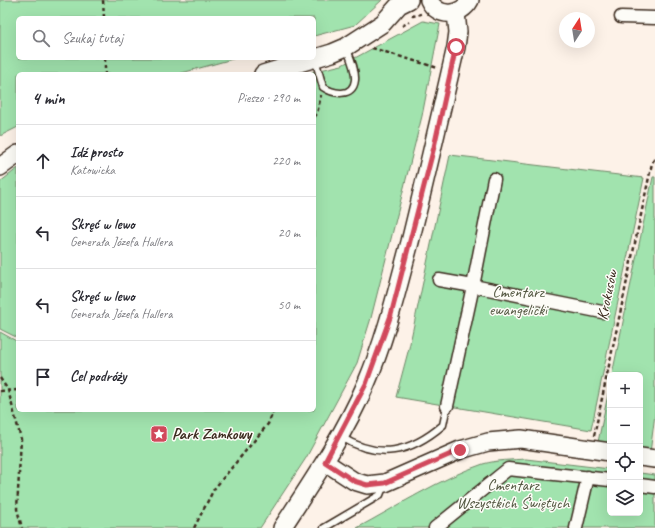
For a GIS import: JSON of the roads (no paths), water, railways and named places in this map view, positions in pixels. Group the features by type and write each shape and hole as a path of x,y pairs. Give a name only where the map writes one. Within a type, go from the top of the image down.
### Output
{"street":[{"path":"383,23 399,6 409,0"},
{"path":"316,59 346,47 383,23 430,2 442,13 456,13 462,10 470,0"},
{"path":"282,528 325,462 366,384 391,315 434,147 456,47 458,32 456,13"},
{"path":"621,16 655,18"},
{"path":"270,72 312,60"},
{"path":"0,166 16,155"},
{"path":"447,406 494,179"},
{"path":"439,280 602,312"},
{"path":"325,462 354,481 367,485 385,483 460,450 488,442 521,439 607,452"},
{"path":"643,457 655,459"},
{"path":"435,528 508,469 607,480"},
{"path":"576,528 588,477"},
{"path":"643,485 655,487"}],"lane":[{"path":"315,60 323,87 329,91 338,93 346,92 352,88 355,81 355,75 346,47"},
{"path":"339,436 359,447 371,450 385,452 401,449 417,444 443,425 447,406"},
{"path":"324,528 380,495 385,483"}],"place":[{"name":"Park Zamkowy","path":"159,434"}],"park label":[{"name":"Cmentarz ewangelicki","path":"518,301"},
{"name":"Cmentarz Wszystkich Świętych","path":"513,494"}]}
